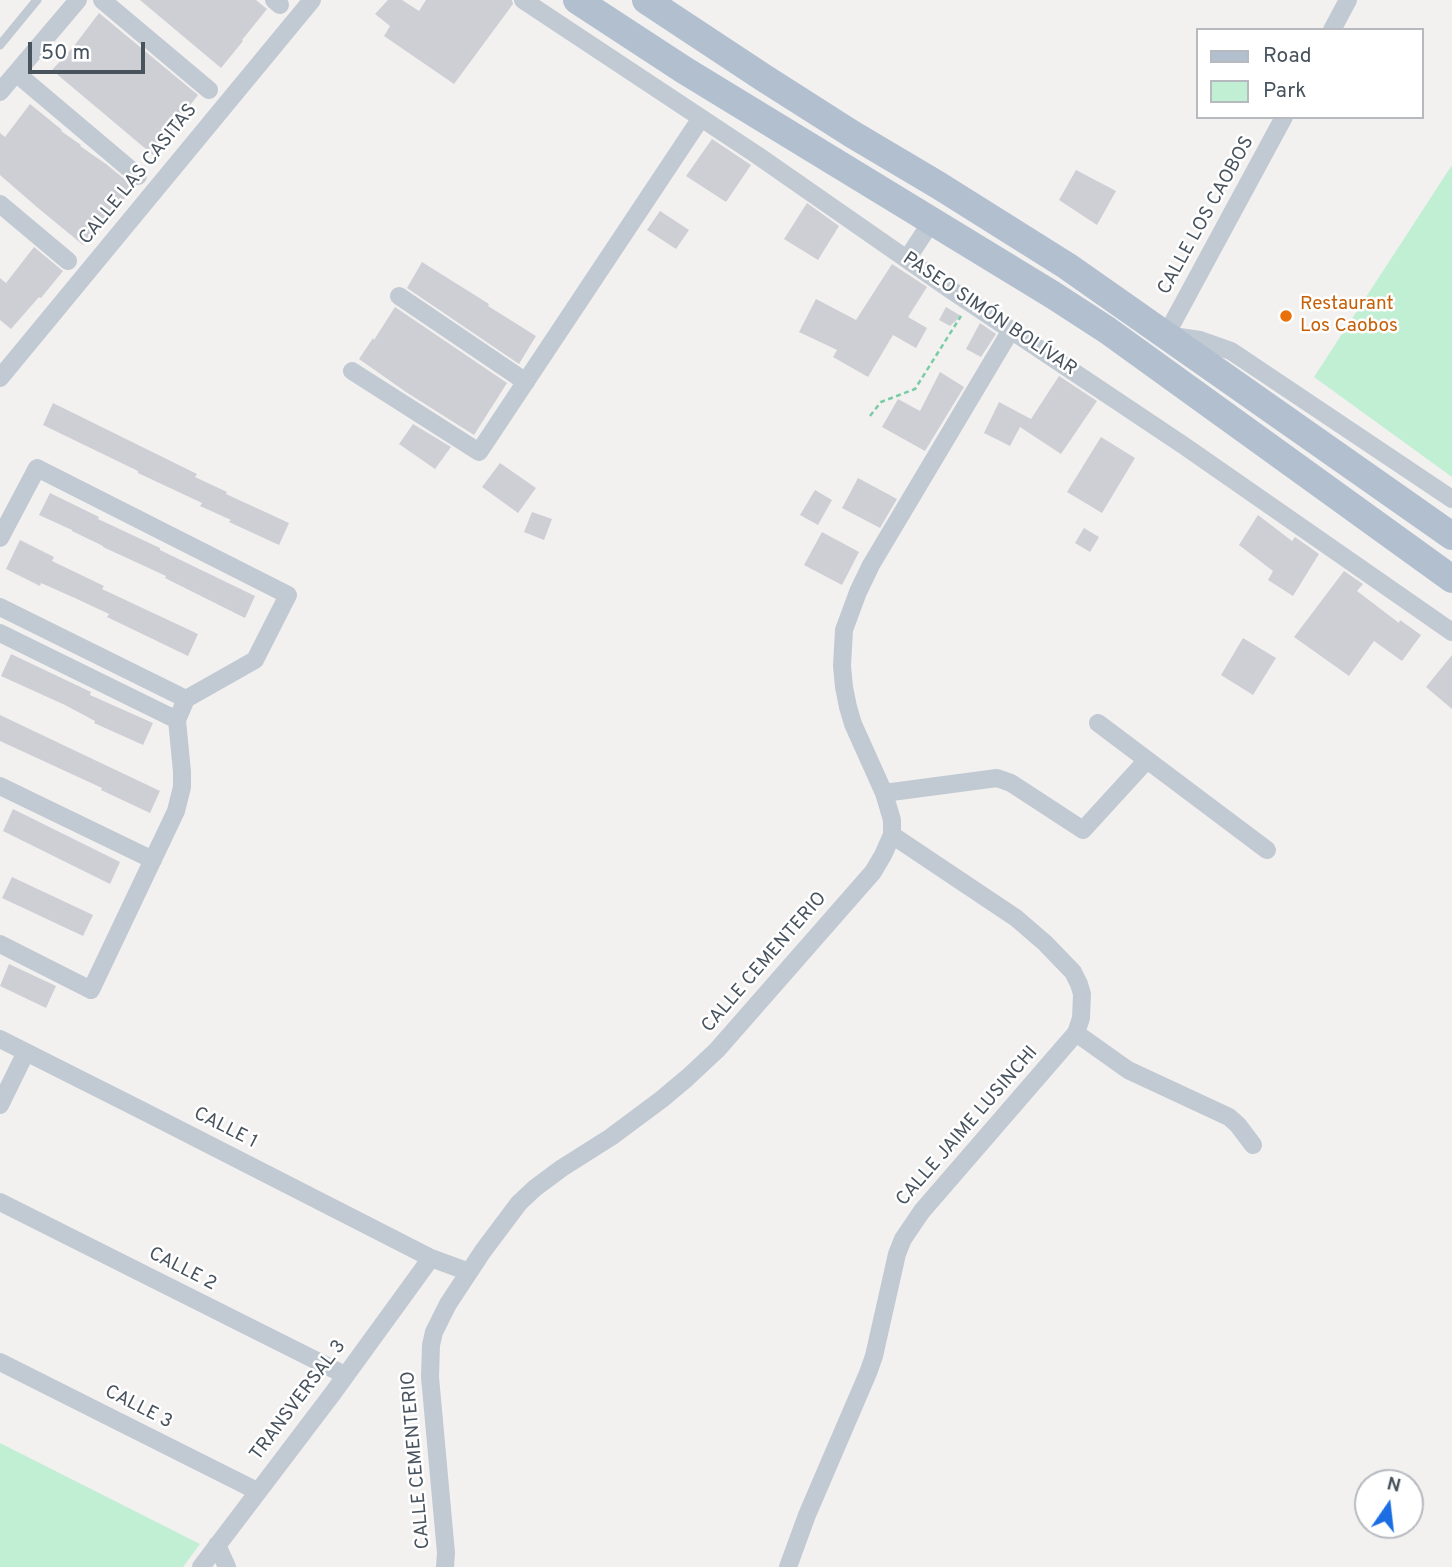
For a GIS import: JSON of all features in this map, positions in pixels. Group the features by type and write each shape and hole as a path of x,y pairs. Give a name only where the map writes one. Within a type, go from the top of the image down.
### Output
{"main road":[{"path":"577,0 742,106 1053,295 1152,362 1452,579"},
{"path":"646,0 852,134 1068,266 1452,536"},
{"path":"1152,362 1166,335"}],"street":[{"path":"0,92 78,0"},
{"path":"102,0 209,90"},
{"name":"CALLE LAS CASITAS","path":"0,378 312,0"},
{"name":"PASEO SIMÓN BOLÍVAR","path":"523,0 1183,445 1452,632"},
{"path":"664,0 682,24"},
{"path":"1333,28 1348,0"},
{"path":"16,73 138,176"},
{"path":"352,371 479,452 701,118"},
{"name":"CALLE LOS CAOBOS","path":"1166,335 1283,119"},
{"path":"0,204 68,261"},
{"path":"907,259 932,221"},
{"path":"399,296 526,382"},
{"path":"1011,330 871,565 858,592 846,623 842,646 846,697 853,724 884,793 892,820 891,835 1016,918 1073,972 1082,994 1081,1018 1076,1032 1128,1070 1229,1117 1253,1145"},
{"path":"1166,335 1200,340 1231,351 1452,499"},
{"path":"0,538 37,468 288,595 255,660 186,699 177,720 183,772 176,811 91,990 0,944"},
{"path":"0,607 186,699"},
{"path":"0,633 177,720"},
{"path":"1098,723 1267,850"},
{"path":"884,793 997,778 1011,783 1083,830 1147,760"},
{"path":"0,786 153,860"},
{"name":"CALLE CEMENTERIO","path":"446,1565 430,1377 431,1345 440,1319 469,1272 519,1203 562,1168 636,1119 717,1050 873,872 891,835"},
{"name":"CALLE JAIME LUSINCHI","path":"788,1567 807,1515 868,1373 897,1254 912,1223 1076,1032"},
{"name":"CALLE 1","path":"0,1039 431,1258 469,1272"},
{"path":"0,1105 26,1052"},
{"name":"CALLE 2","path":"0,1202 345,1375"},
{"name":"TRANSVERSAL 3","path":"201,1567 431,1258"},
{"name":"CALLE 3","path":"0,1362 257,1491"},
{"path":"217,1545 227,1567"}],"lane":[{"path":"0,45 37,0"}],"path":[{"path":"870,416 881,402 915,389 970,303"}],"green space":[{"path":"1452,165 1452,477 1314,377"},
{"path":"0,1443 200,1544 183,1567 0,1567"}],"building":[{"path":"140,0 256,0 267,9 221,68"},
{"path":"388,0 402,0 419,11 426,0 512,0 513,4 454,84 384,36 390,26 375,14"},
{"path":"99,13 198,95 153,155 52,70"},
{"path":"30,104 134,187 83,245 0,175 0,133 5,137"},
{"path":"712,139 751,165 726,202 686,176"},
{"path":"1076,170 1116,191 1097,225 1059,200"},
{"path":"807,203 839,226 818,260 784,239"},
{"path":"660,211 689,230 676,249 647,230"},
{"path":"34,247 63,271 11,329 0,320 0,278 6,283"},
{"path":"422,262 536,336 519,364 407,288"},
{"path":"892,264 927,287 908,317 927,328 916,348 893,335 868,377 833,357 837,350 799,332 816,299 856,320"},
{"path":"395,307 507,383 474,435 359,359"},
{"path":"946,307 961,316 950,326 939,320"},
{"path":"980,323 996,334 981,357 966,349"},
{"path":"940,372 964,387 925,451 882,427 898,399 920,411"},
{"path":"1059,376 1097,401 1061,454 1020,427 1010,446 984,433 999,402 1031,419"},
{"path":"53,403 197,474 195,477 227,492 226,494 289,523 279,545 229,522 231,520 200,506 202,503 43,425"},
{"path":"413,424 451,447 435,469 399,444"},
{"path":"1101,437 1135,458 1102,513 1067,492"},
{"path":"500,463 536,488 518,513 482,487"},
{"path":"858,478 897,499 880,528 842,508"},
{"path":"815,490 832,500 818,525 800,515"},
{"path":"50,493 255,596 245,618 165,578 166,576 39,515"},
{"path":"532,512 552,519 544,540 524,532"},
{"path":"1258,515 1292,541 1295,537 1319,554 1293,596 1268,580 1273,571 1239,545"},
{"path":"1084,528 1099,537 1090,552 1075,543"},
{"path":"822,532 859,552 842,585 804,565"},
{"path":"20,540 54,557 52,561 104,586 102,589 198,634 188,656 107,617 109,614 6,569"},
{"path":"1344,571 1363,584 1357,591 1399,623 1400,620 1421,635 1402,661 1374,641 1349,676 1294,637"},
{"path":"1243,638 1276,658 1253,695 1221,675"},
{"path":"11,654 91,692 90,695 153,723 143,745 1,676"},
{"path":"1452,655 1452,709 1426,687"},
{"path":"0,715 160,791 150,813 0,741"},
{"path":"13,809 120,862 110,884 3,831"},
{"path":"12,877 93,915 83,936 2,898"},
{"path":"9,964 56,986 46,1008 0,986"}],"place":[{"name":"Restaurant Los Caobos","path":"1286,316"}]}
